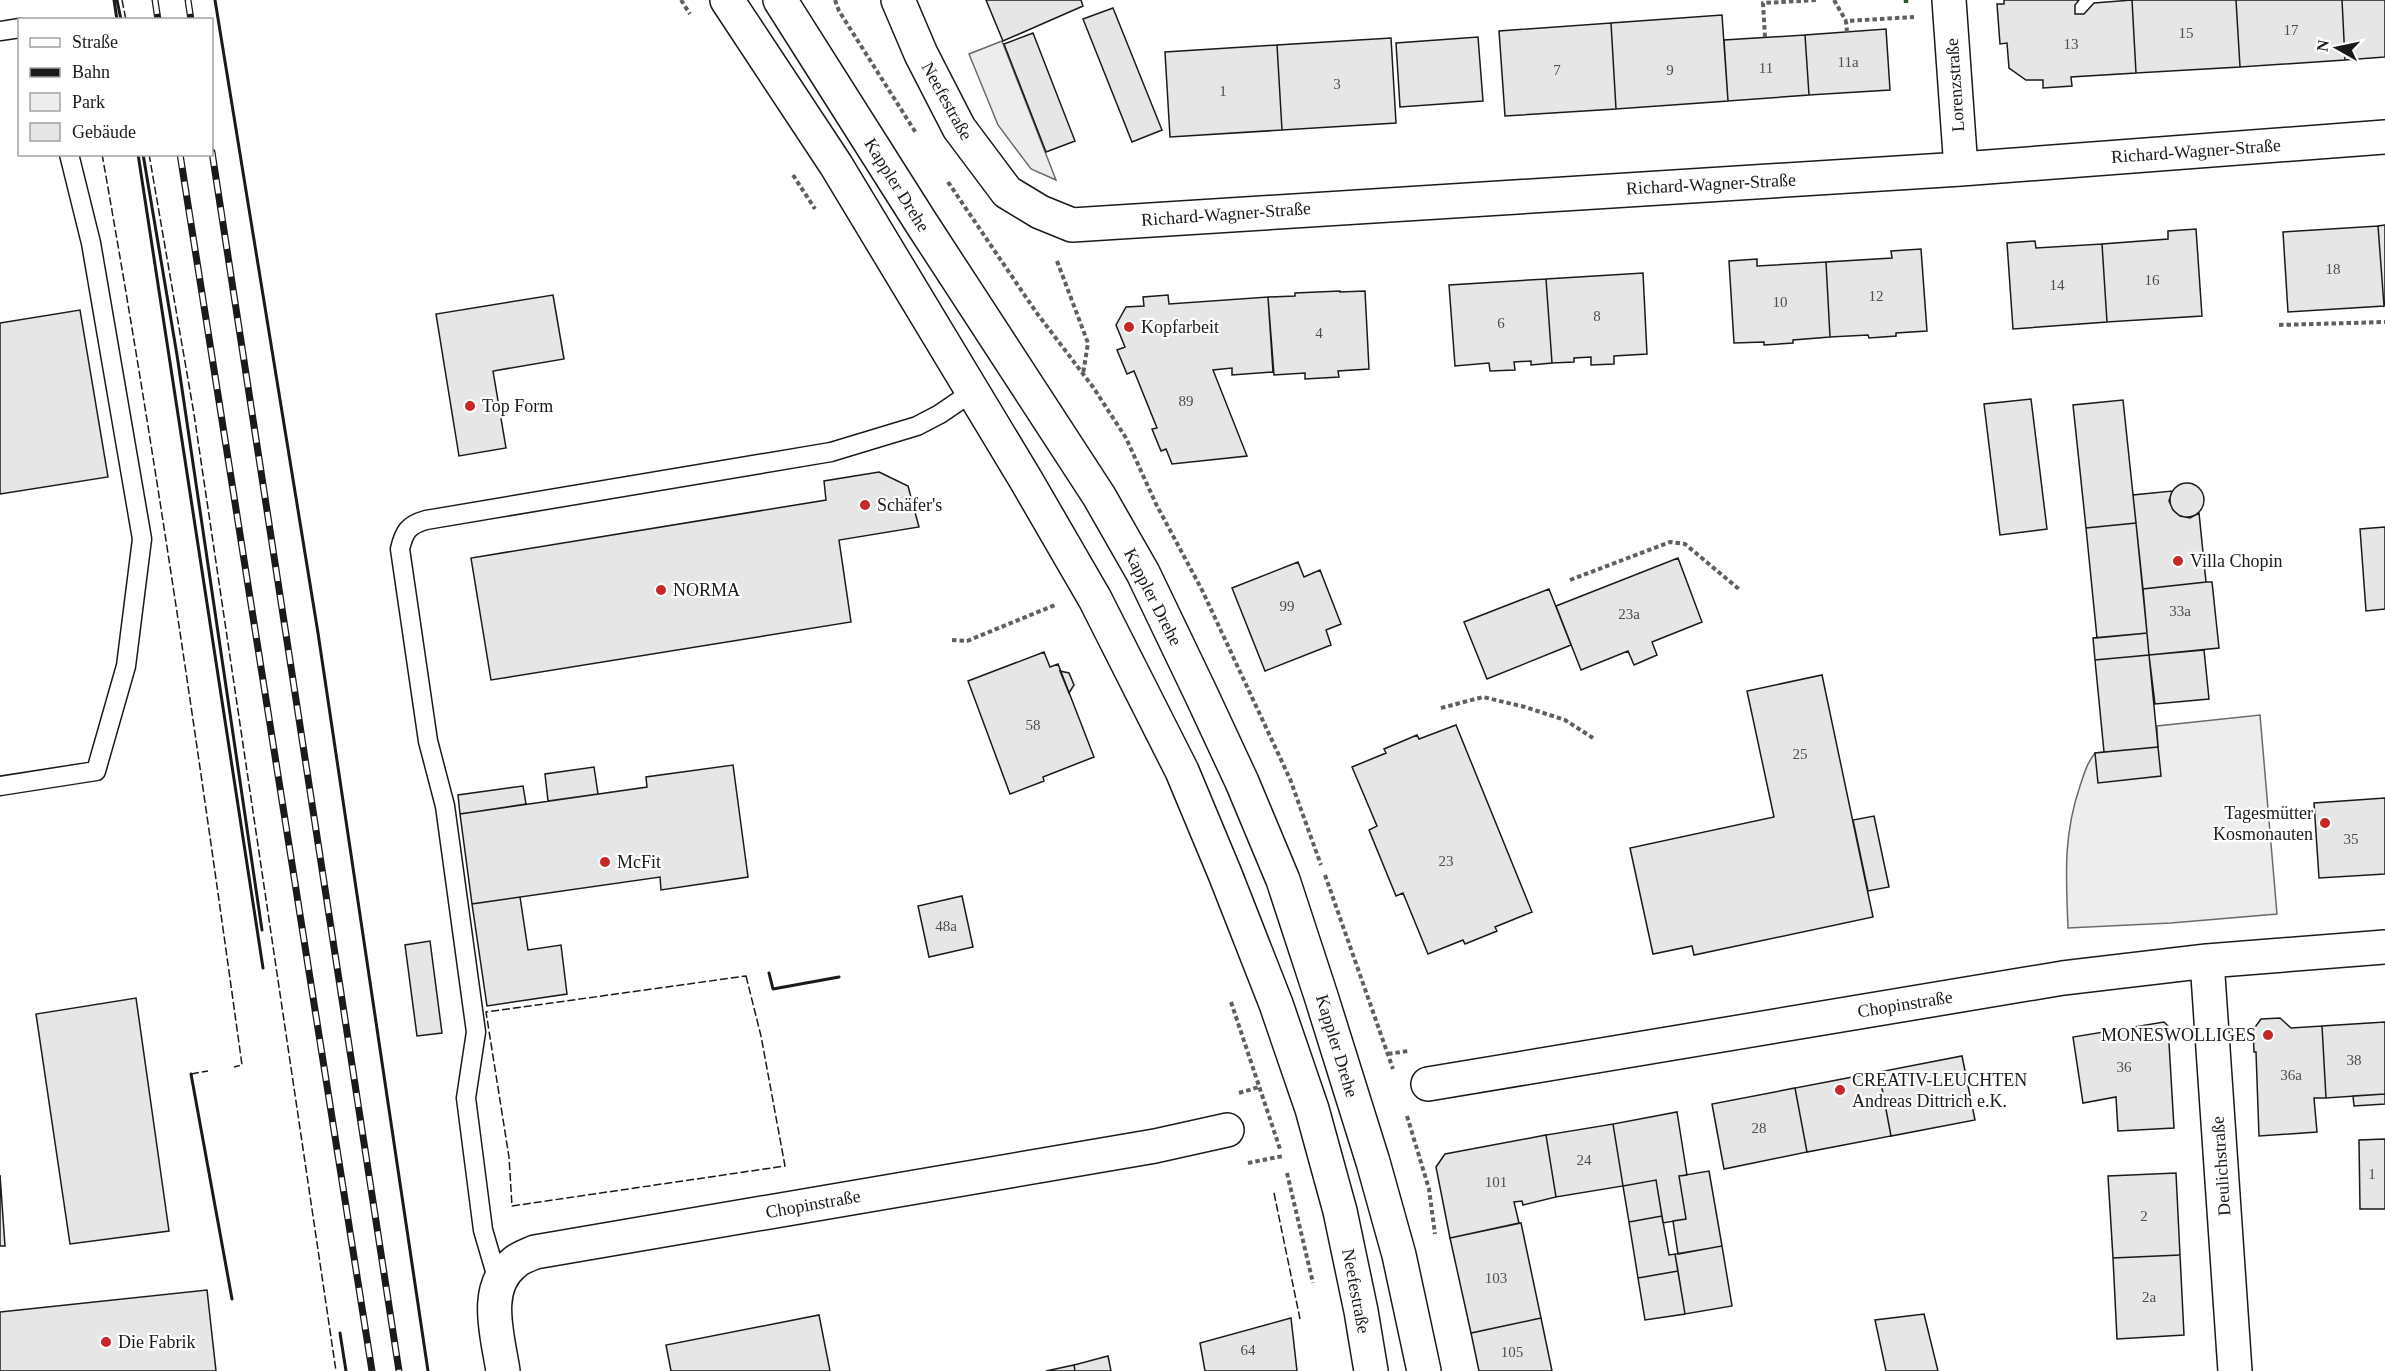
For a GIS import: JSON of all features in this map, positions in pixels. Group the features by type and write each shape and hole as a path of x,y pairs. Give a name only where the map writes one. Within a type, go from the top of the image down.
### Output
{"street":[{"path":"727,0 836,165 972,392"},
{"name":"Kappler Drehe","path":"780,0 1099,496 1143,573 1242,782 1283,880 1366,1139 1400,1255 1424,1371"},
{"name":"Neefestraße","path":"898,0 921,54 959,128 1007,192 1040,212"},
{"name":"Lorenzstraße","path":"1950,7 1961,170"},
{"name":"Richard-Wagner-Straße","path":"1040,212 1072,225 1961,170 2385,137"},
{"name":"Neefestraße","path":"972,392 1095,599 1182,771 1225,874 1276,1004 1312,1109 1340,1211 1371,1371"},
{"name":"Chopinstraße","path":"1428,1084 2063,978 2207,962 2385,947"},
{"name":"Deulichstraße","path":"2207,962 2235,1371"},
{"name":"Chopinstraße","path":"498,1281 514,1262 535,1252 1155,1146 1227,1130"},
{"path":"498,1281 495,1311 504,1371"}],"lane":[{"path":"0,31 18,28"},
{"path":"0,786 96,771 126,666 142,539 91,243 69,156"},
{"path":"498,1281 483,1230 466,1098 476,1032 445,806 428,741 400,549 404,532 414,524 426,520 831,452 917,426 940,414 972,392"}],"path":[{"path":"1765,37 1763,3 1818,0"},
{"path":"1834,0 1846,21 1847,32"},
{"path":"1846,21 1950,7"},
{"path":"1040,212 1088,343 1083,374 1126,438 1156,504 1182,552"},
{"path":"2280,325 2385,322"},
{"path":"1570,580 1670,542 1686,544 1740,590"},
{"path":"952,640 967,641 1055,605"},
{"path":"1441,708 1483,697 1565,720 1593,738"},
{"path":"1231,1000 1283,1156 1315,1292"}],"green space":[{"path":"1002,41 1056,180 1031,169 998,125 969,54"},
{"path":"2260,715 2277,914 2171,923 2068,928 2066,873 2068,839 2084,773 2095,753 2158,747 2157,726"}],"building":[{"path":"986,0 1081,0 1083,6 1003,41"},
{"path":"2004,0 2079,0 2075,5 2075,14 2084,14 2094,3 2132,0 2136,73 2071,77 2072,86 2043,88 2043,80 2026,80 2009,68 2007,43 2000,44 1997,4 2004,4"},
{"path":"2132,0 2236,0 2240,67 2136,73"},
{"path":"2236,0 2342,0 2345,60 2240,67"},
{"path":"2342,0 2385,0 2385,57 2345,60"},
{"path":"1113,8 1162,130 1132,142 1083,19"},
{"path":"1722,15 1728,101 1616,109 1611,23"},
{"path":"1611,23 1616,109 1505,116 1499,31"},
{"path":"1886,29 1890,90 1809,95 1805,35"},
{"path":"1033,33 1075,141 1046,152 1004,44"},
{"path":"1805,35 1809,95 1728,101 1724,40"},
{"path":"1478,37 1483,101 1400,107 1396,43"},
{"path":"1391,38 1396,123 1282,130 1277,45"},
{"path":"1277,45 1282,130 1170,137 1165,52"},
{"path":"2385,225 2385,305 2384,306 2378,226"},
{"path":"2378,226 2384,306 2288,312 2283,232"},
{"path":"2196,229 2202,316 2107,322 2102,244 2168,239 2168,231"},
{"path":"2035,241 2036,248 2102,244 2107,322 2013,329 2007,243"},
{"path":"1921,249 1927,331 1869,338 1868,335 1830,337 1826,262 1892,258 1891,251"},
{"path":"1757,259 1757,266 1826,262 1830,337 1764,345 1764,342 1734,343 1729,261"},
{"path":"1643,273 1647,354 1614,356 1614,364 1591,365 1591,357 1574,358 1574,362 1552,363 1546,279"},
{"path":"1546,279 1552,363 1531,365 1531,361 1514,362 1515,370 1490,371 1489,363 1455,366 1449,285"},
{"path":"1365,291 1369,369 1338,371 1339,377 1305,379 1305,373 1274,375 1268,297"},
{"path":"553,295 564,359 493,371 506,448 459,456 436,314"},
{"path":"1168,295 1169,304 1268,297 1273,372 1232,375 1232,368 1213,370 1247,456 1172,464 1166,449 1161,451 1152,429 1157,428 1134,371 1127,374 1117,350 1125,347 1116,325 1126,307 1144,306 1143,297"},
{"path":"80,310 108,477 0,494 0,323"},
{"path":"2031,399 2047,529 2000,535 1984,404"},
{"path":"2123,400 2136,523 2086,528 2073,405"},
{"name":"NORMA","path":"879,472 908,486 919,527 839,540 851,622 491,680 471,558 826,500 824,481"},
{"path":"2187,483 2199,488 2204,500 2199,512 2187,517 2175,512 2170,500 2175,488"},
{"path":"2172,491 2169,501 2173,510 2180,516 2190,518 2199,513 2206,582 2143,589 2133,495"},
{"path":"2136,523 2147,633 2097,638 2086,528"},
{"path":"2385,527 2385,609 2366,611 2360,529"},
{"path":"1678,558 1702,622 1652,642 1657,655 1634,665 1628,651 1581,670 1556,606"},
{"path":"1298,562 1304,577 1320,570 1341,624 1326,630 1331,645 1265,671 1232,588"},
{"path":"2212,582 2219,648 2149,655 2143,589"},
{"path":"1549,589 1571,645 1487,679 1464,622"},
{"path":"2147,633 2149,655 2095,660 2093,638"},
{"path":"2204,650 2209,699 2155,704 2149,655"},
{"path":"1044,652 1050,667 1058,664 1094,757 1043,777 1044,781 1010,794 968,681"},
{"path":"2149,655 2158,747 2104,752 2095,660"},
{"path":"1060,671 1069,673 1074,685 1069,693"},
{"path":"1822,675 1873,917 1694,955 1692,946 1653,954 1630,848 1774,817 1747,691"},
{"path":"1456,725 1532,912 1495,927 1497,931 1465,944 1463,940 1428,954 1403,893 1396,896 1369,830 1377,826 1352,767 1386,753 1384,749 1417,735 1419,739"},
{"path":"2158,747 2161,776 2098,783 2095,753"},
{"path":"733,765 748,877 661,890 660,877 472,904 460,814 647,787 646,777"},
{"path":"594,767 598,794 548,801 545,774"},
{"path":"523,786 526,804 460,814 458,795"},
{"path":"2385,798 2385,874 2319,878 2314,803"},
{"path":"1874,816 1889,887 1868,891 1853,820"},
{"path":"962,896 973,947 929,957 918,906"},
{"path":"520,897 528,950 561,945 567,994 487,1006 472,904"},
{"path":"430,941 442,1033 417,1036 405,945"},
{"path":"136,998 169,1231 70,1244 36,1014"},
{"path":"2280,1018 2291,1028 2322,1026 2326,1098 2314,1098 2317,1132 2259,1136 2253,1030 2261,1019"},
{"path":"2164,1022 2168,1026 2174,1128 2118,1131 2116,1097 2083,1103 2073,1037"},
{"path":"2385,1022 2385,1094 2326,1098 2322,1026"},
{"path":"1962,1056 1975,1120 1891,1136 1879,1072"},
{"path":"1879,1072 1891,1136 1807,1152 1795,1088"},
{"path":"1795,1088 1807,1152 1724,1169 1712,1104"},
{"path":"2385,1094 2385,1104 2354,1106 2353,1096"},
{"path":"1677,1112 1687,1175 1679,1176 1686,1219 1663,1223 1656,1180 1623,1186 1613,1124"},
{"path":"1613,1124 1623,1186 1556,1197 1546,1135"},
{"path":"1546,1135 1556,1197 1523,1205 1522,1201 1514,1202 1519,1223 1450,1238 1436,1167 1445,1154"},
{"path":"2385,1139 2385,1209 2360,1209 2359,1140"},
{"path":"1709,1171 1722,1246 1678,1254 1673,1221 1686,1219 1679,1176"},
{"path":"2176,1173 2180,1255 2113,1258 2108,1176"},
{"path":"0,1175 5,1246 0,1246"},
{"path":"1656,1180 1662,1216 1629,1222 1623,1186"},
{"path":"1662,1216 1669,1255 1675,1254 1678,1271 1638,1278 1629,1222"},
{"path":"1521,1223 1541,1318 1471,1333 1450,1238"},
{"path":"1722,1246 1732,1306 1685,1314 1675,1254"},
{"path":"2180,1255 2184,1335 2117,1339 2113,1258"},
{"path":"1678,1271 1685,1314 1645,1320 1638,1278"},
{"name":"Die Fabrik","path":"207,1290 216,1371 0,1371 0,1312"},
{"path":"1924,1314 1938,1371 1886,1371 1875,1320"},
{"path":"819,1315 830,1371 671,1371 666,1345"},
{"path":"1291,1318 1297,1371 1205,1371 1200,1343"},
{"path":"1541,1318 1552,1371 1479,1371 1471,1333"},
{"path":"1108,1356 1111,1371 1075,1371 1074,1365"},
{"path":"1074,1365 1075,1371 1046,1371"}],"railway":[{"path":"155,0 158,18"},
{"path":"188,0 191,18"},
{"path":"180,156 372,1371"},
{"path":"213,156 399,1371"}],"hedge":[{"path":"1906,0 1906,6"}],"fence":[{"path":"122,0 126,18"},
{"path":"102,156 159,495 210,837 242,1065 234,1067"},
{"path":"149,156 194,414 336,1371"},
{"path":"746,976 761,1036 785,1166 512,1206 509,1157 486,1012 746,976"},
{"path":"191,1074 208,1071"},
{"path":"1274,1193 1300,1319"}],"wall":[{"path":"114,0 117,18"},
{"path":"117,0 121,18"},
{"path":"215,0 318,633 428,1371"},
{"path":"138,156 263,968"},
{"path":"143,156 177,355 262,930"},
{"path":"769,973 773,989 839,977"},
{"path":"191,1074 232,1299"},
{"path":"340,1333 346,1371"}],"place":[{"name":"Kopfarbeit","path":"1129,327"},
{"name":"Top Form","path":"470,406"},
{"name":"Schäfer's","path":"865,505"},
{"name":"Villa Chopin","path":"2178,561"},
{"name":"NORMA","path":"661,590"},
{"name":"Tagesmütter Kosmonauten","path":"2325,823"},
{"name":"McFit","path":"605,862"},
{"name":"MONESWOLLIGES","path":"2268,1035"},
{"name":"CREATIV-LEUCHTEN Andreas Dittrich e.K.","path":"1840,1090"},
{"name":"Die Fabrik","path":"106,1342"}]}
